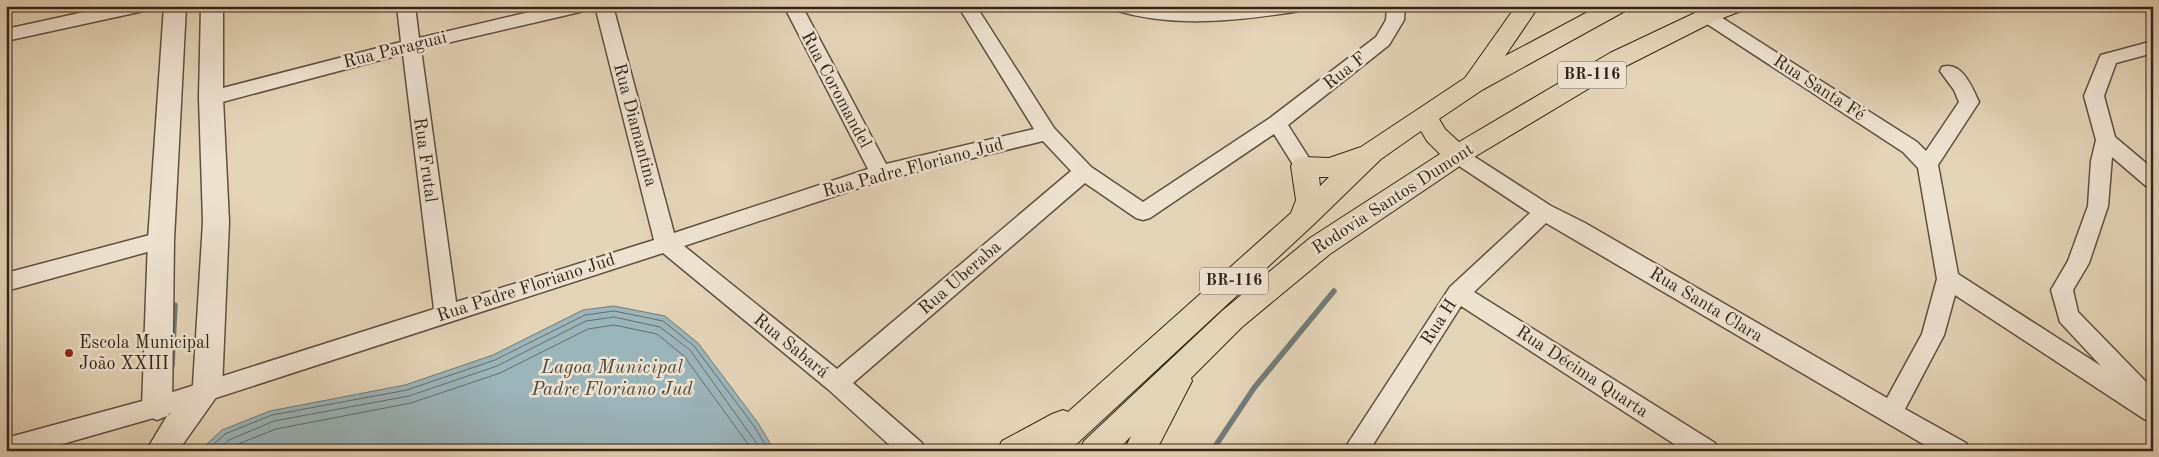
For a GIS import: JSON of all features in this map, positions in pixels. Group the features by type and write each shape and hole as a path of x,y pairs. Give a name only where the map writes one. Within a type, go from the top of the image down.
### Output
{"highway":[{"path":"1473,84 1528,6"},
{"name":"Rodovia Santos Dumont","path":"1047,451 1303,218 1372,152 1473,84 1617,6"},
{"name":"Rodovia Santos Dumont","path":"1095,451 1232,319 1320,246 1457,156 1619,60 1707,16 1733,6"},
{"path":"1425,117 1436,135 1457,156"},
{"path":"1303,218 1309,200 1304,166 1322,168 1341,165 1372,152"},
{"path":"1140,451 1188,360"},
{"path":"1013,451 1022,448 1099,404"}],"street":[{"path":"6,35 139,6"},
{"path":"161,451 167,416 161,240 175,6"},
{"path":"6,449 167,416 207,389 216,222 211,98 212,6"},
{"name":"Rua Frutal","path":"406,6 446,314"},
{"name":"Rua Paraguai","path":"211,98 410,46 580,6"},
{"name":"Rua Diamantina","path":"604,6 666,244"},
{"name":"Rua Coromandel","path":"793,6 880,173"},
{"path":"967,6 1047,133 1084,172"},
{"path":"1120,6 1131,11 1169,16 1242,14 1294,6"},
{"name":"Rua F","path":"1084,172 1144,212 1277,123 1383,41 1395,20 1396,6"},
{"name":"Rua Santa Fé","path":"1707,16 1910,146 1928,165"},
{"path":"2153,47 2108,59 2094,96 2106,140 2101,161 2098,206 2078,263 2062,290 2068,316 2153,404"},
{"path":"1890,414 1934,335 1948,279 1928,165 1969,102 1962,86 1950,71"},
{"path":"1277,123 1304,166"},
{"name":"Rua Padre Floriano Jud","path":"207,389 666,244 880,173 1047,133"},
{"path":"2106,140 2153,181"},
{"name":"Rua Santa Clara","path":"1457,156 1544,212 1577,229 1956,451"},
{"name":"Rua Uberaba","path":"837,384 1084,172"},
{"name":"Rua H","path":"1355,451 1458,293 1544,212"},
{"path":"6,282 161,240"},
{"name":"Rua Sabará","path":"666,244 837,384 913,451"},
{"path":"1948,279 2153,412"},
{"name":"Rua Décima Quarta","path":"1458,293 1706,451"}],"water":[{"name":"Lagoa Municipal Padre Floriano Jud","path":"614,306 665,316 698,343 758,423 775,451 199,451 222,430 270,411 405,385 493,355 583,310"}],"waterway":[{"path":"1212,451 1254,388 1334,291"},
{"path":"172,365 175,305"}],"place":[{"name":"Escola Municipal João XXIII","path":"69,353"}]}
